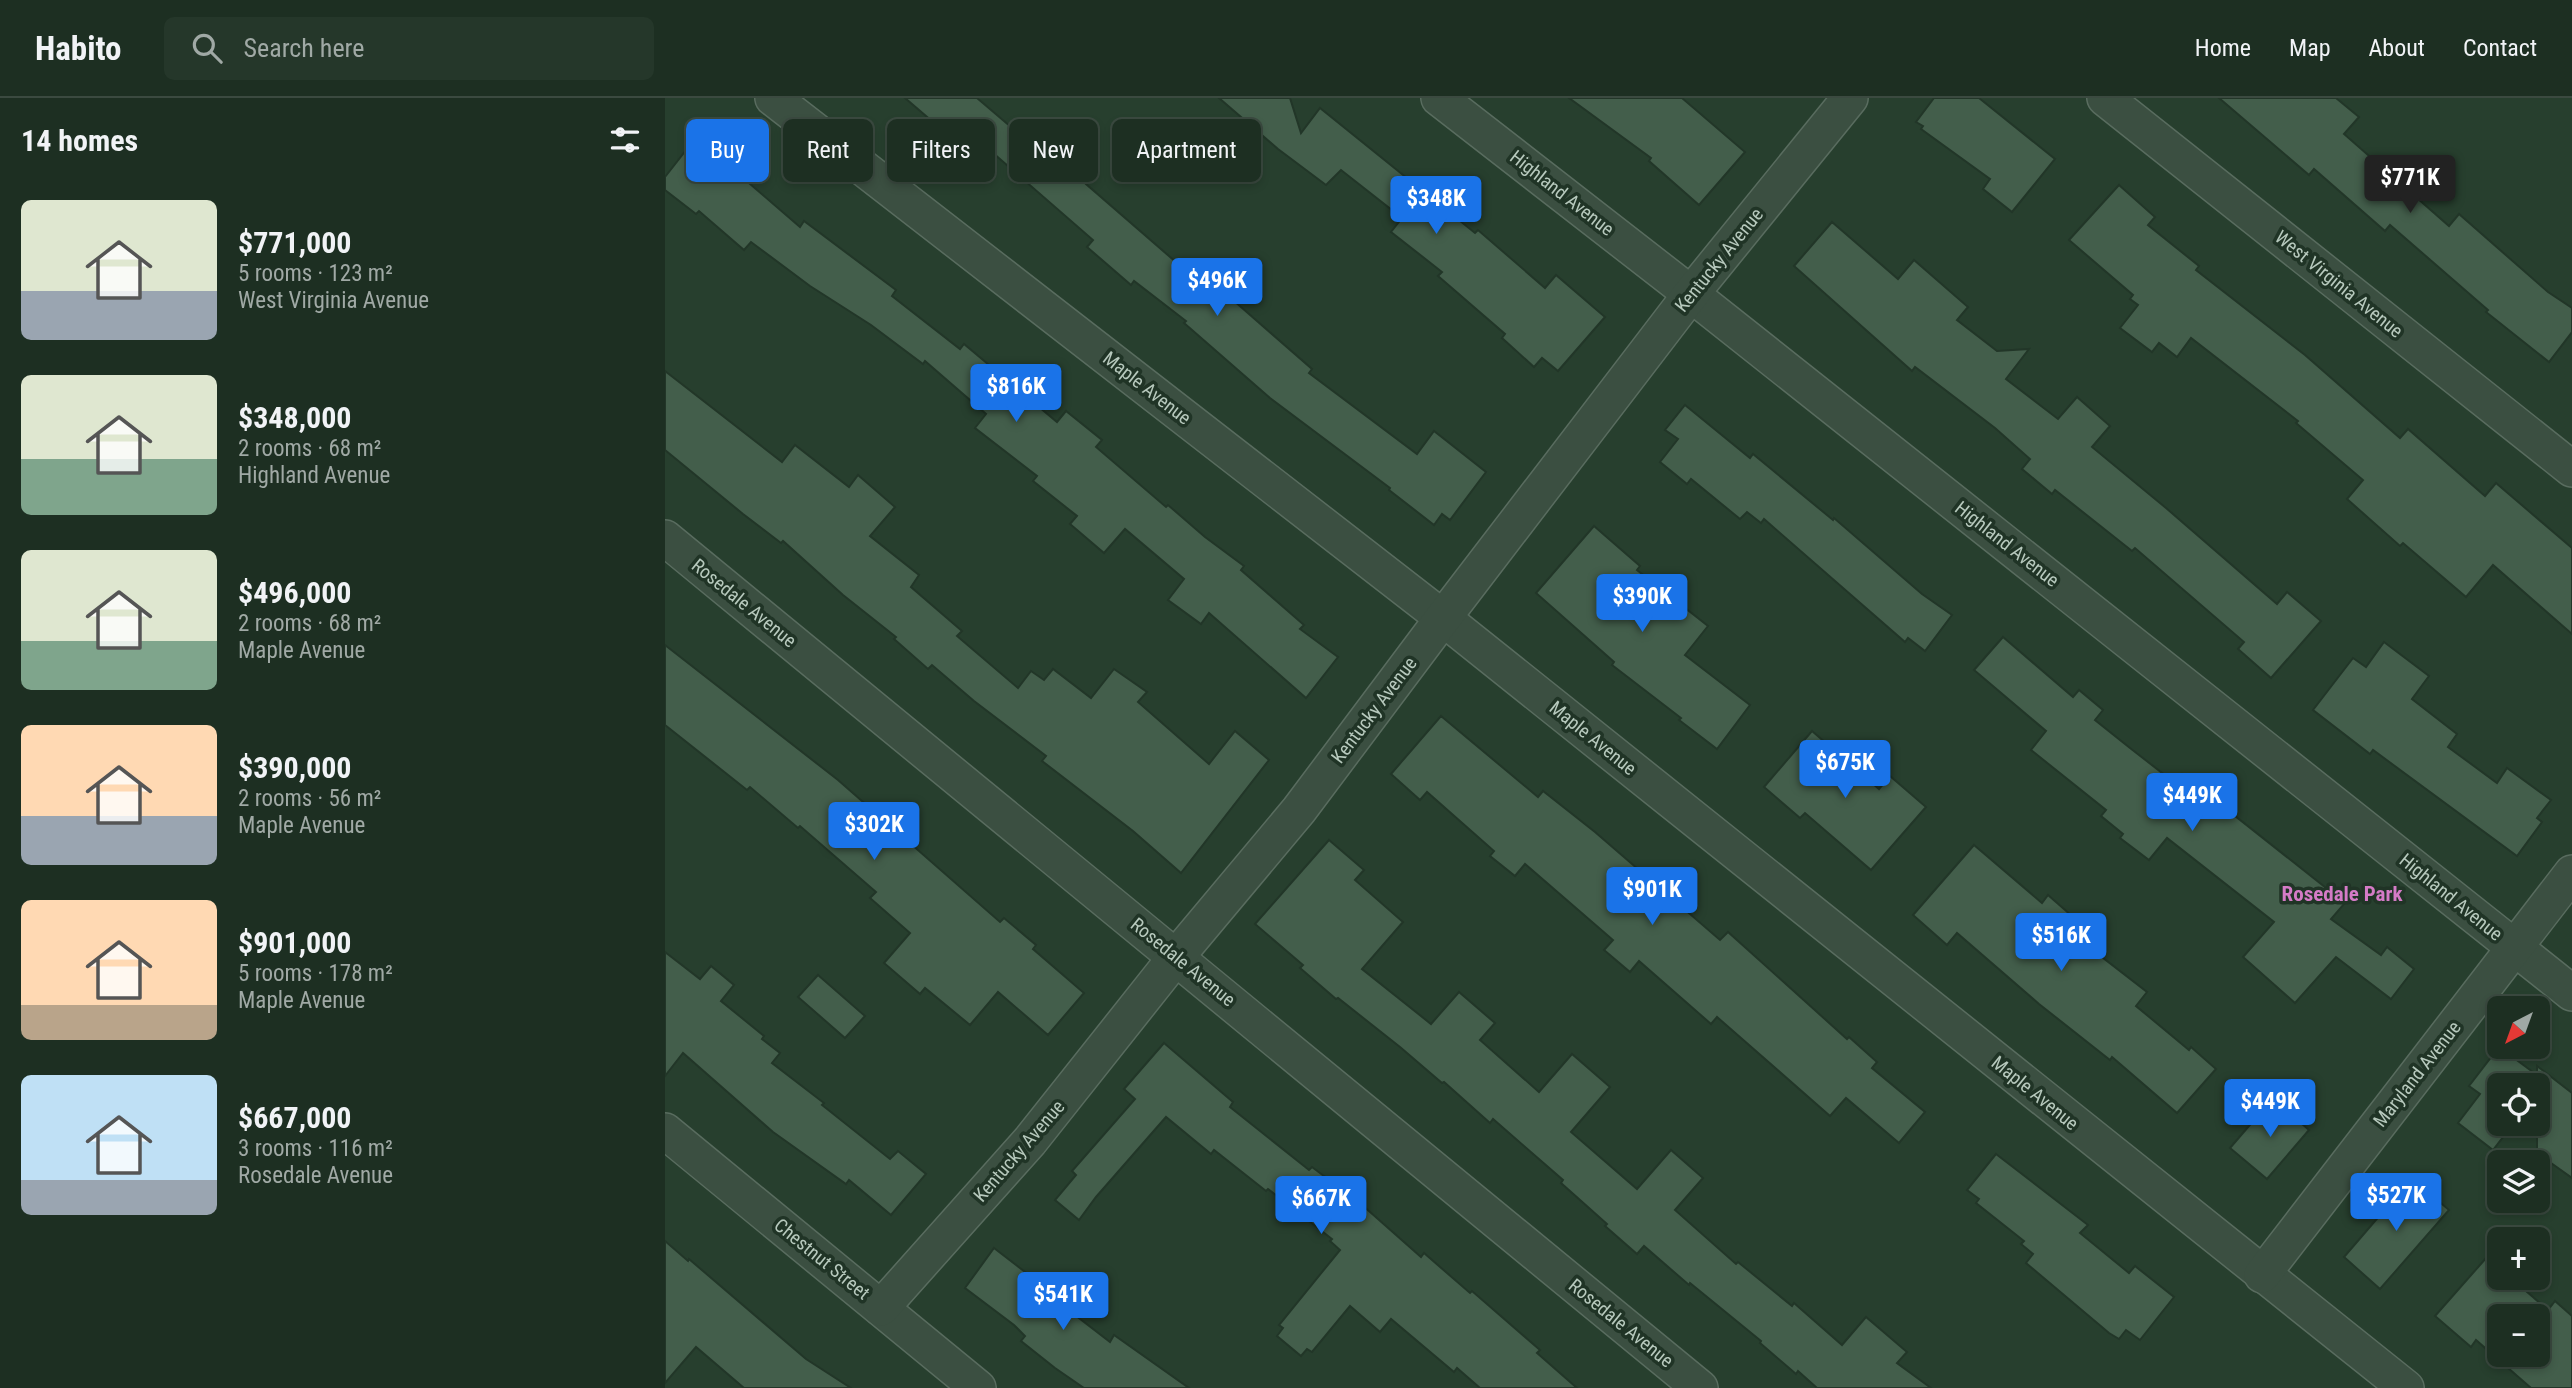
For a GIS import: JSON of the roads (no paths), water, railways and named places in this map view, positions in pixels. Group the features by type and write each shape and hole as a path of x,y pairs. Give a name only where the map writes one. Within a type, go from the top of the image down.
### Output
{"street":[{"name":"Maple Avenue","path":"773,98 1443,618 2406,1388"},
{"name":"Highland Avenue","path":"1439,98 1691,294 2572,993"},
{"name":"Kentucky Avenue","path":"881,1308 1030,1141 1176,957 1299,810 1691,294 1850,98"},
{"name":"West Virginia Avenue","path":"2105,98 2572,469"},
{"name":"Rosedale Avenue","path":"665,538 1700,1388"},
{"name":"Maryland Avenue","path":"2262,1275 2572,873"},
{"name":"Chestnut Street","path":"665,1132 978,1388"}],"district":[{"name":"Rosedale Park","path":"2342,894"}]}
